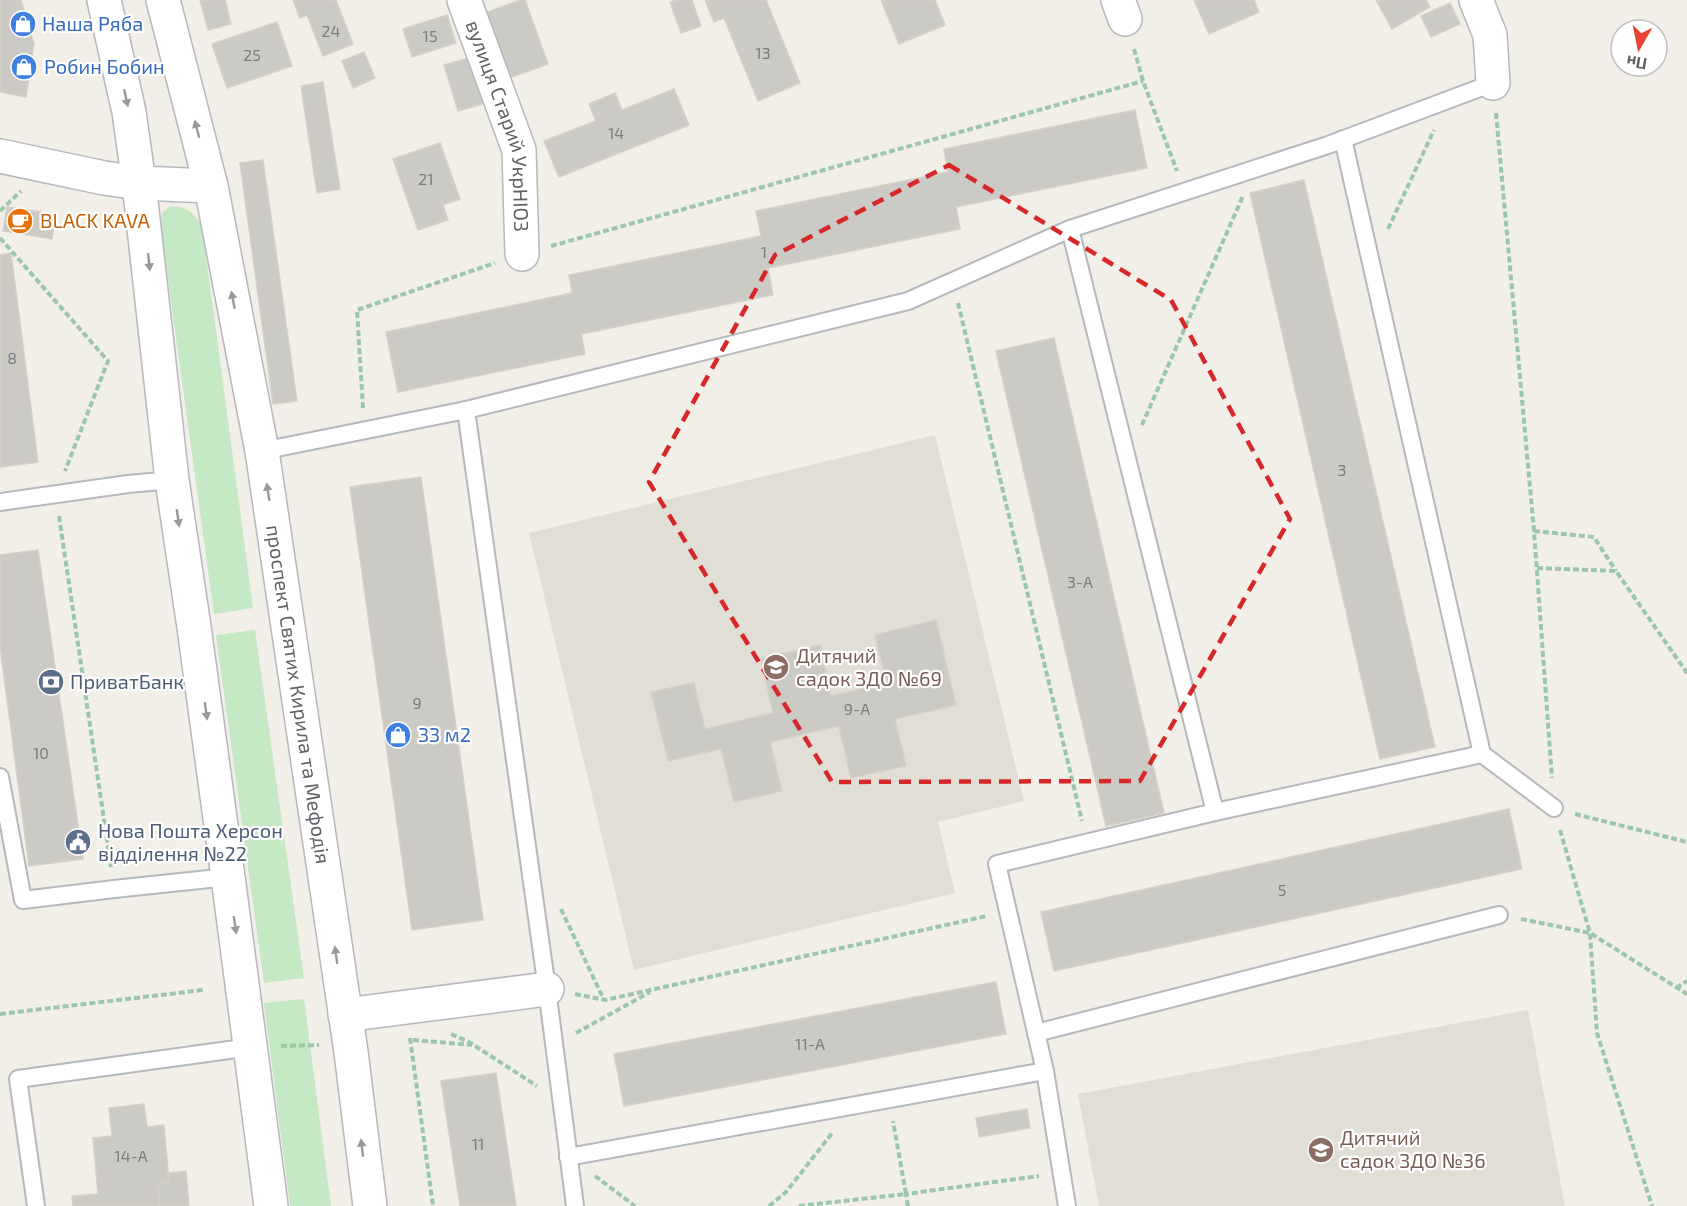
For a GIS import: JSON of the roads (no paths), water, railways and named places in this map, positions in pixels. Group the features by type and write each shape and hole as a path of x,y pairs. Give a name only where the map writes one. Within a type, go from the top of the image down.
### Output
{"street":[{"path":"104,0 129,112 139,183 172,480 228,877 271,1206"},
{"name":"проспект Святих Кирила та Мефодія","path":"163,0 211,186 262,451 347,1030 369,1206"},
{"name":"вулиця Старий УкрНІОЗ","path":"464,0 519,150 522,254"},
{"path":"1476,0 1490,35 1493,83"},
{"path":"0,156 139,183 211,186"},
{"path":"347,1030 406,1007 547,989"}],"lane":[{"path":"262,451 466,410 908,301 1070,230 1343,139 1493,83"},
{"path":"1343,139 1482,754 1554,808"},
{"path":"1070,230 1215,812"},
{"path":"466,410 575,1206"},
{"path":"0,502 172,480"},
{"path":"1067,1206 1045,1071 997,864 1215,812 1482,754"},
{"path":"0,777 23,900 228,877"},
{"path":"1036,1033 1499,915"},
{"path":"36,1206 18,1079 251,1047"},
{"path":"568,1157 1045,1071"}],"place":[{"name":"Наша Ряба","path":"23,24"},
{"name":"Робин Бобин","path":"24,67"},
{"name":"BLACK KAVA","path":"20,221"},
{"name":"Дитячий садок ЗДО №69","path":"776,667"},
{"name":"ПриватБанк","path":"51,682"},
{"name":"33 м2","path":"398,735"},
{"name":"Нова Пошта Херсон відділення №22","path":"78,842"},
{"name":"Дитячий садок ЗДО №36","path":"1321,1150"}]}
